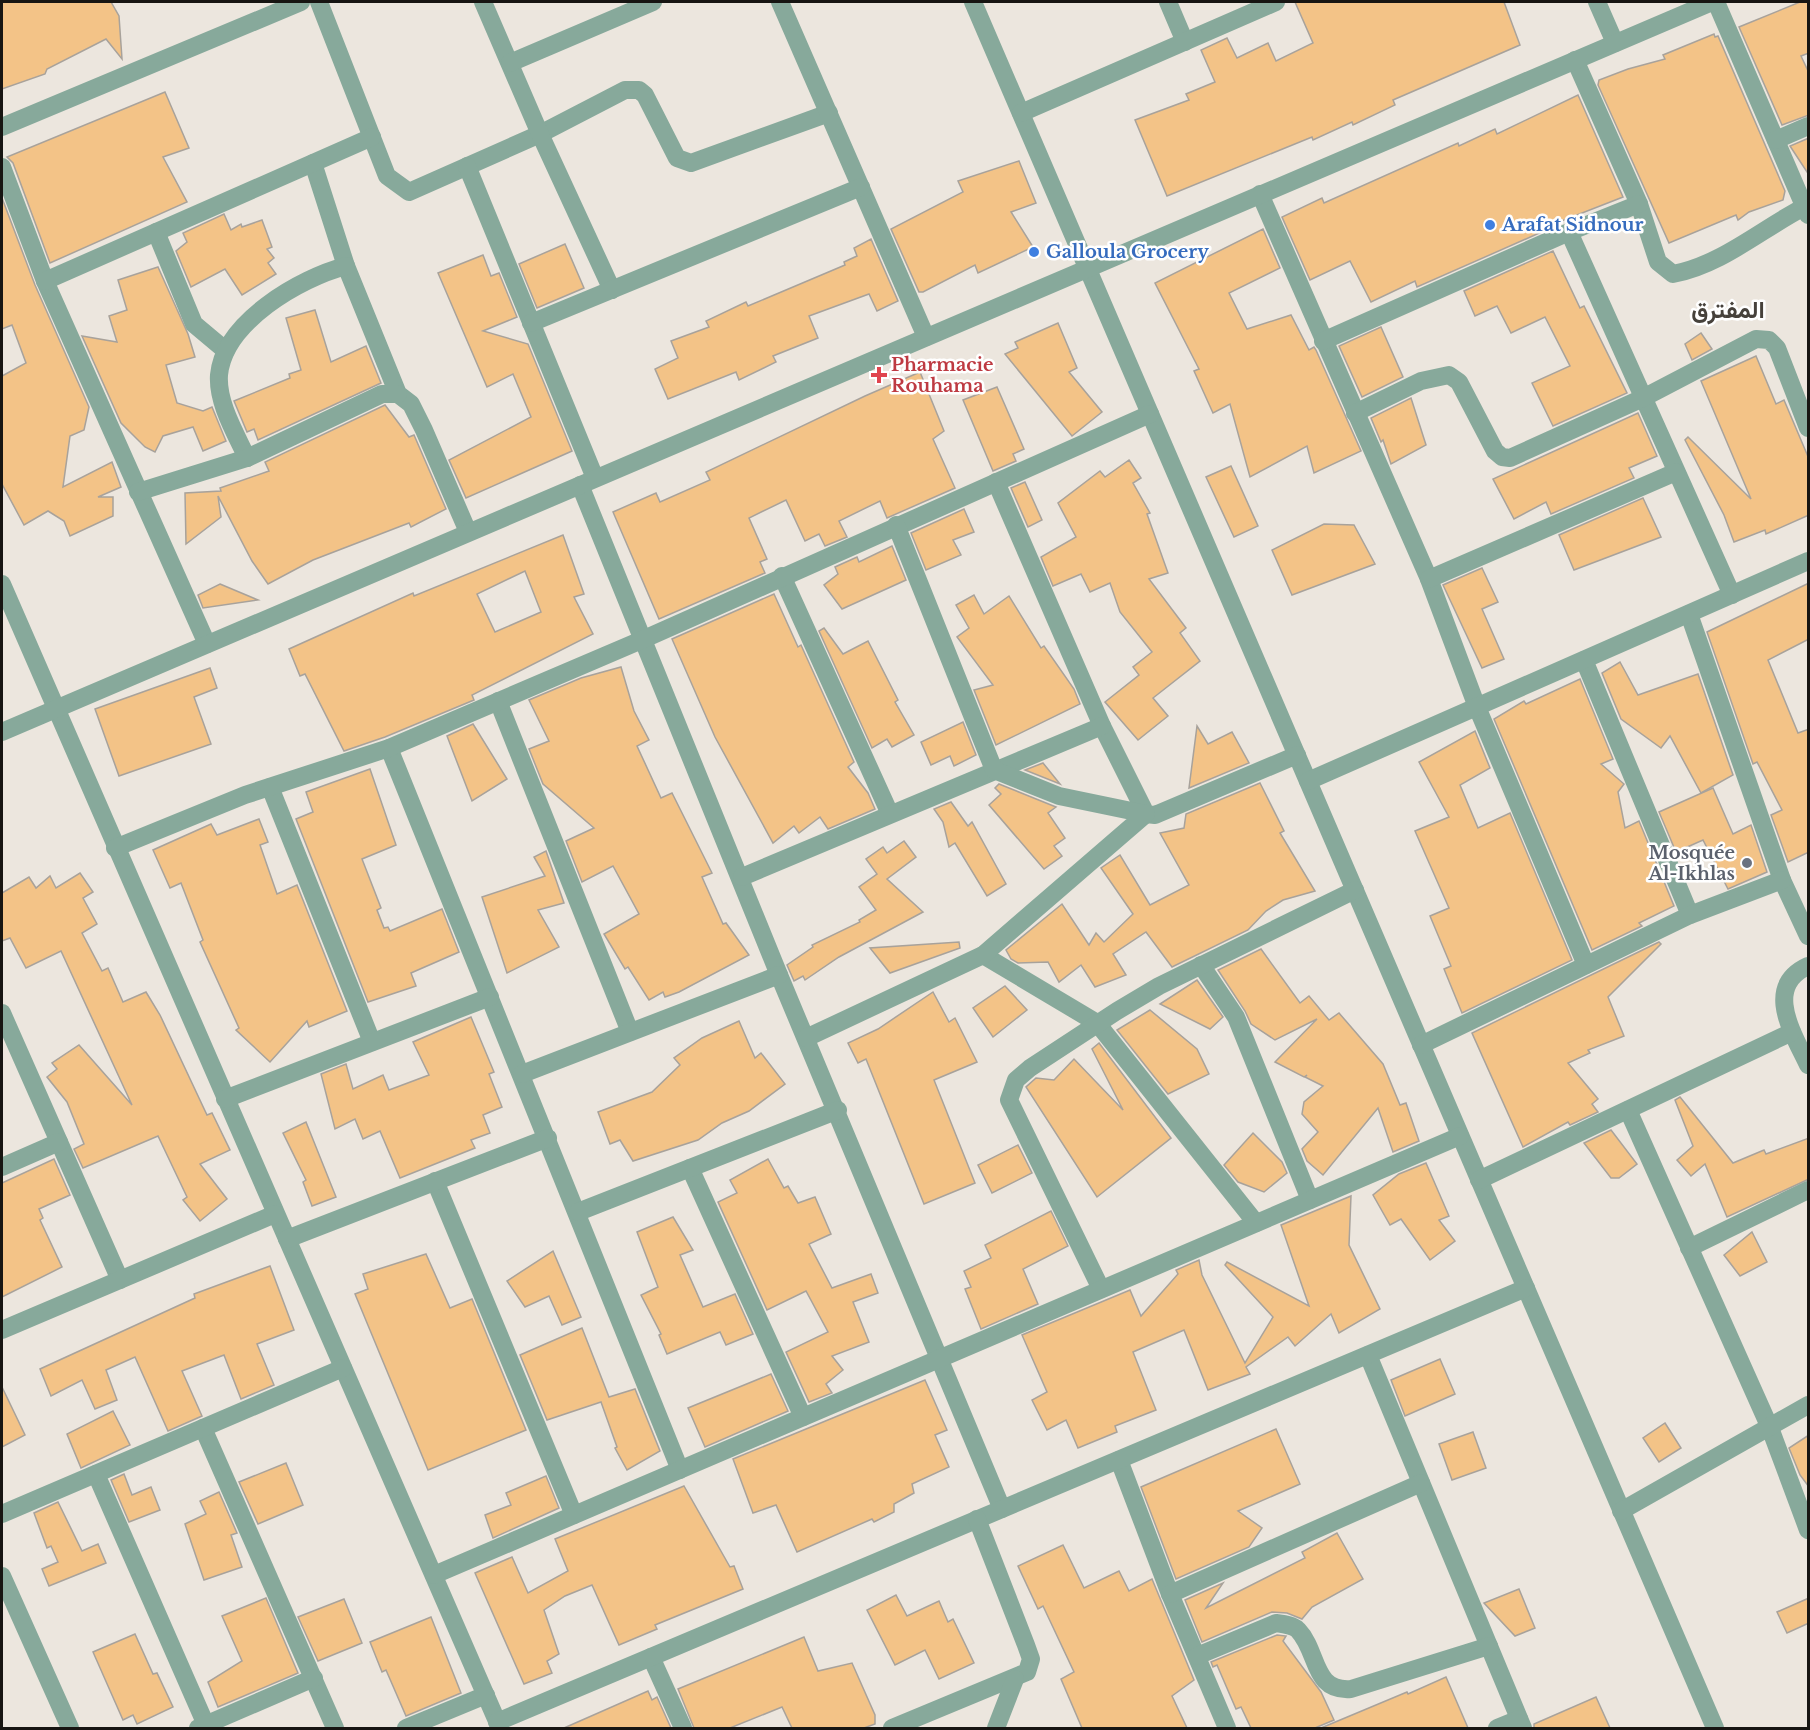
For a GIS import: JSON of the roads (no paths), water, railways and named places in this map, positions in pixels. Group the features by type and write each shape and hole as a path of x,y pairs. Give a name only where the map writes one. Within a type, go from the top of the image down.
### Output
{"street":[{"path":"2,127 301,2"},
{"path":"319,2 387,176 409,192 540,134 626,90 639,90 652,105 677,158 691,163 829,113"},
{"path":"483,2 540,134 612,290"},
{"path":"510,63 653,2"},
{"path":"780,2 927,337"},
{"path":"973,2 1715,1728"},
{"path":"1168,2 1185,42"},
{"path":"1022,113 1276,2"},
{"path":"1597,2 1615,43"},
{"path":"2,732 1260,194 1575,60 1615,43 1714,2 1807,209 1725,254 1672,274 1658,262 1639,204 1575,60"},
{"path":"1776,140 1809,126"},
{"path":"45,281 372,137"},
{"path":"312,163 346,266 398,394 411,404 468,532"},
{"path":"466,166 531,323 644,639 742,877 779,975 838,1110 1002,1509"},
{"path":"2,167 45,281 207,644"},
{"path":"531,323 861,187"},
{"path":"1260,194 1429,579 1477,707 1586,965"},
{"path":"1323,341 1569,232 1639,204"},
{"path":"156,232 194,324 225,350"},
{"path":"1569,232 1732,595"},
{"path":"247,458 224,405 219,377 225,350 260,312 282,294 318,273 346,266"},
{"path":"1355,413 1421,381 1449,375 1459,382 1495,451 1502,457 1510,458 1643,398 1756,339 1769,340 1777,348 1804,405 1809,428"},
{"path":"138,492 247,458 382,394 398,394"},
{"path":"116,848 270,787 389,748 644,639 1150,414"},
{"path":"1429,579 1676,472"},
{"path":"996,482 1102,726 1146,814"},
{"path":"896,525 994,770 1059,796 1155,815 1297,755"},
{"path":"1308,781 1809,561"},
{"path":"782,576 890,814"},
{"path":"2,584 54,709 499,1725 651,1657 1526,1288"},
{"path":"1689,614 1782,880 1809,936"},
{"path":"1584,660 1690,915"},
{"path":"498,701 630,1032"},
{"path":"742,877 1102,726"},
{"path":"389,748 578,1212 680,1470"},
{"path":"270,787 372,1042"},
{"path":"806,1038 983,956 1146,814"},
{"path":"1421,1045 1690,915 1782,880"},
{"path":"1101,1289 1009,1100 1016,1080 1097,1023 1159,986 1355,890"},
{"path":"983,956 1097,1023 1257,1223"},
{"path":"1201,965 1236,1017 1310,1200"},
{"path":"1809,966 1796,971 1786,985 1782,997 1792,1032 1809,1065"},
{"path":"522,1074 779,975"},
{"path":"225,1099 490,997"},
{"path":"2,1013 8,1043 58,1142 120,1280"},
{"path":"1479,1180 1792,1032"},
{"path":"578,1212 838,1110"},
{"path":"1628,1110 1770,1428 1809,1530"},
{"path":"434,1575 1460,1136"},
{"path":"287,1239 548,1138"},
{"path":"2,1167 58,1142"},
{"path":"690,1168 803,1417"},
{"path":"435,1181 574,1515"},
{"path":"1689,1248 1809,1190"},
{"path":"2,1330 275,1214"},
{"path":"1368,1355 1521,1724 1497,1728"},
{"path":"2,1515 343,1368"},
{"path":"1621,1511 1809,1405"},
{"path":"203,1428 335,1728"},
{"path":"1119,1460 1170,1594 1227,1728"},
{"path":"96,1474 202,1727 314,1678"},
{"path":"1170,1594 1421,1483"},
{"path":"892,1728 1015,1679 1027,1672 1031,1659 978,1519"},
{"path":"2,1576 70,1728"},
{"path":"1197,1656 1276,1623 1288,1625 1298,1630 1327,1684 1337,1690 1351,1689 1489,1647"},
{"path":"651,1657 683,1728"},
{"path":"996,1728 1015,1679"},
{"path":"406,1728 486,1695"}],"place":[{"name":"Arafat Sidnour","path":"1490,225"},
{"name":"Galloula Grocery","path":"1034,252"},
{"name":"Pharmacie Rouhama","path":"879,375"},
{"name":"Mosquée Al-Ikhlas","path":"1747,863"}],"district":[{"name":"المفترق","path":"1728,310"}]}
